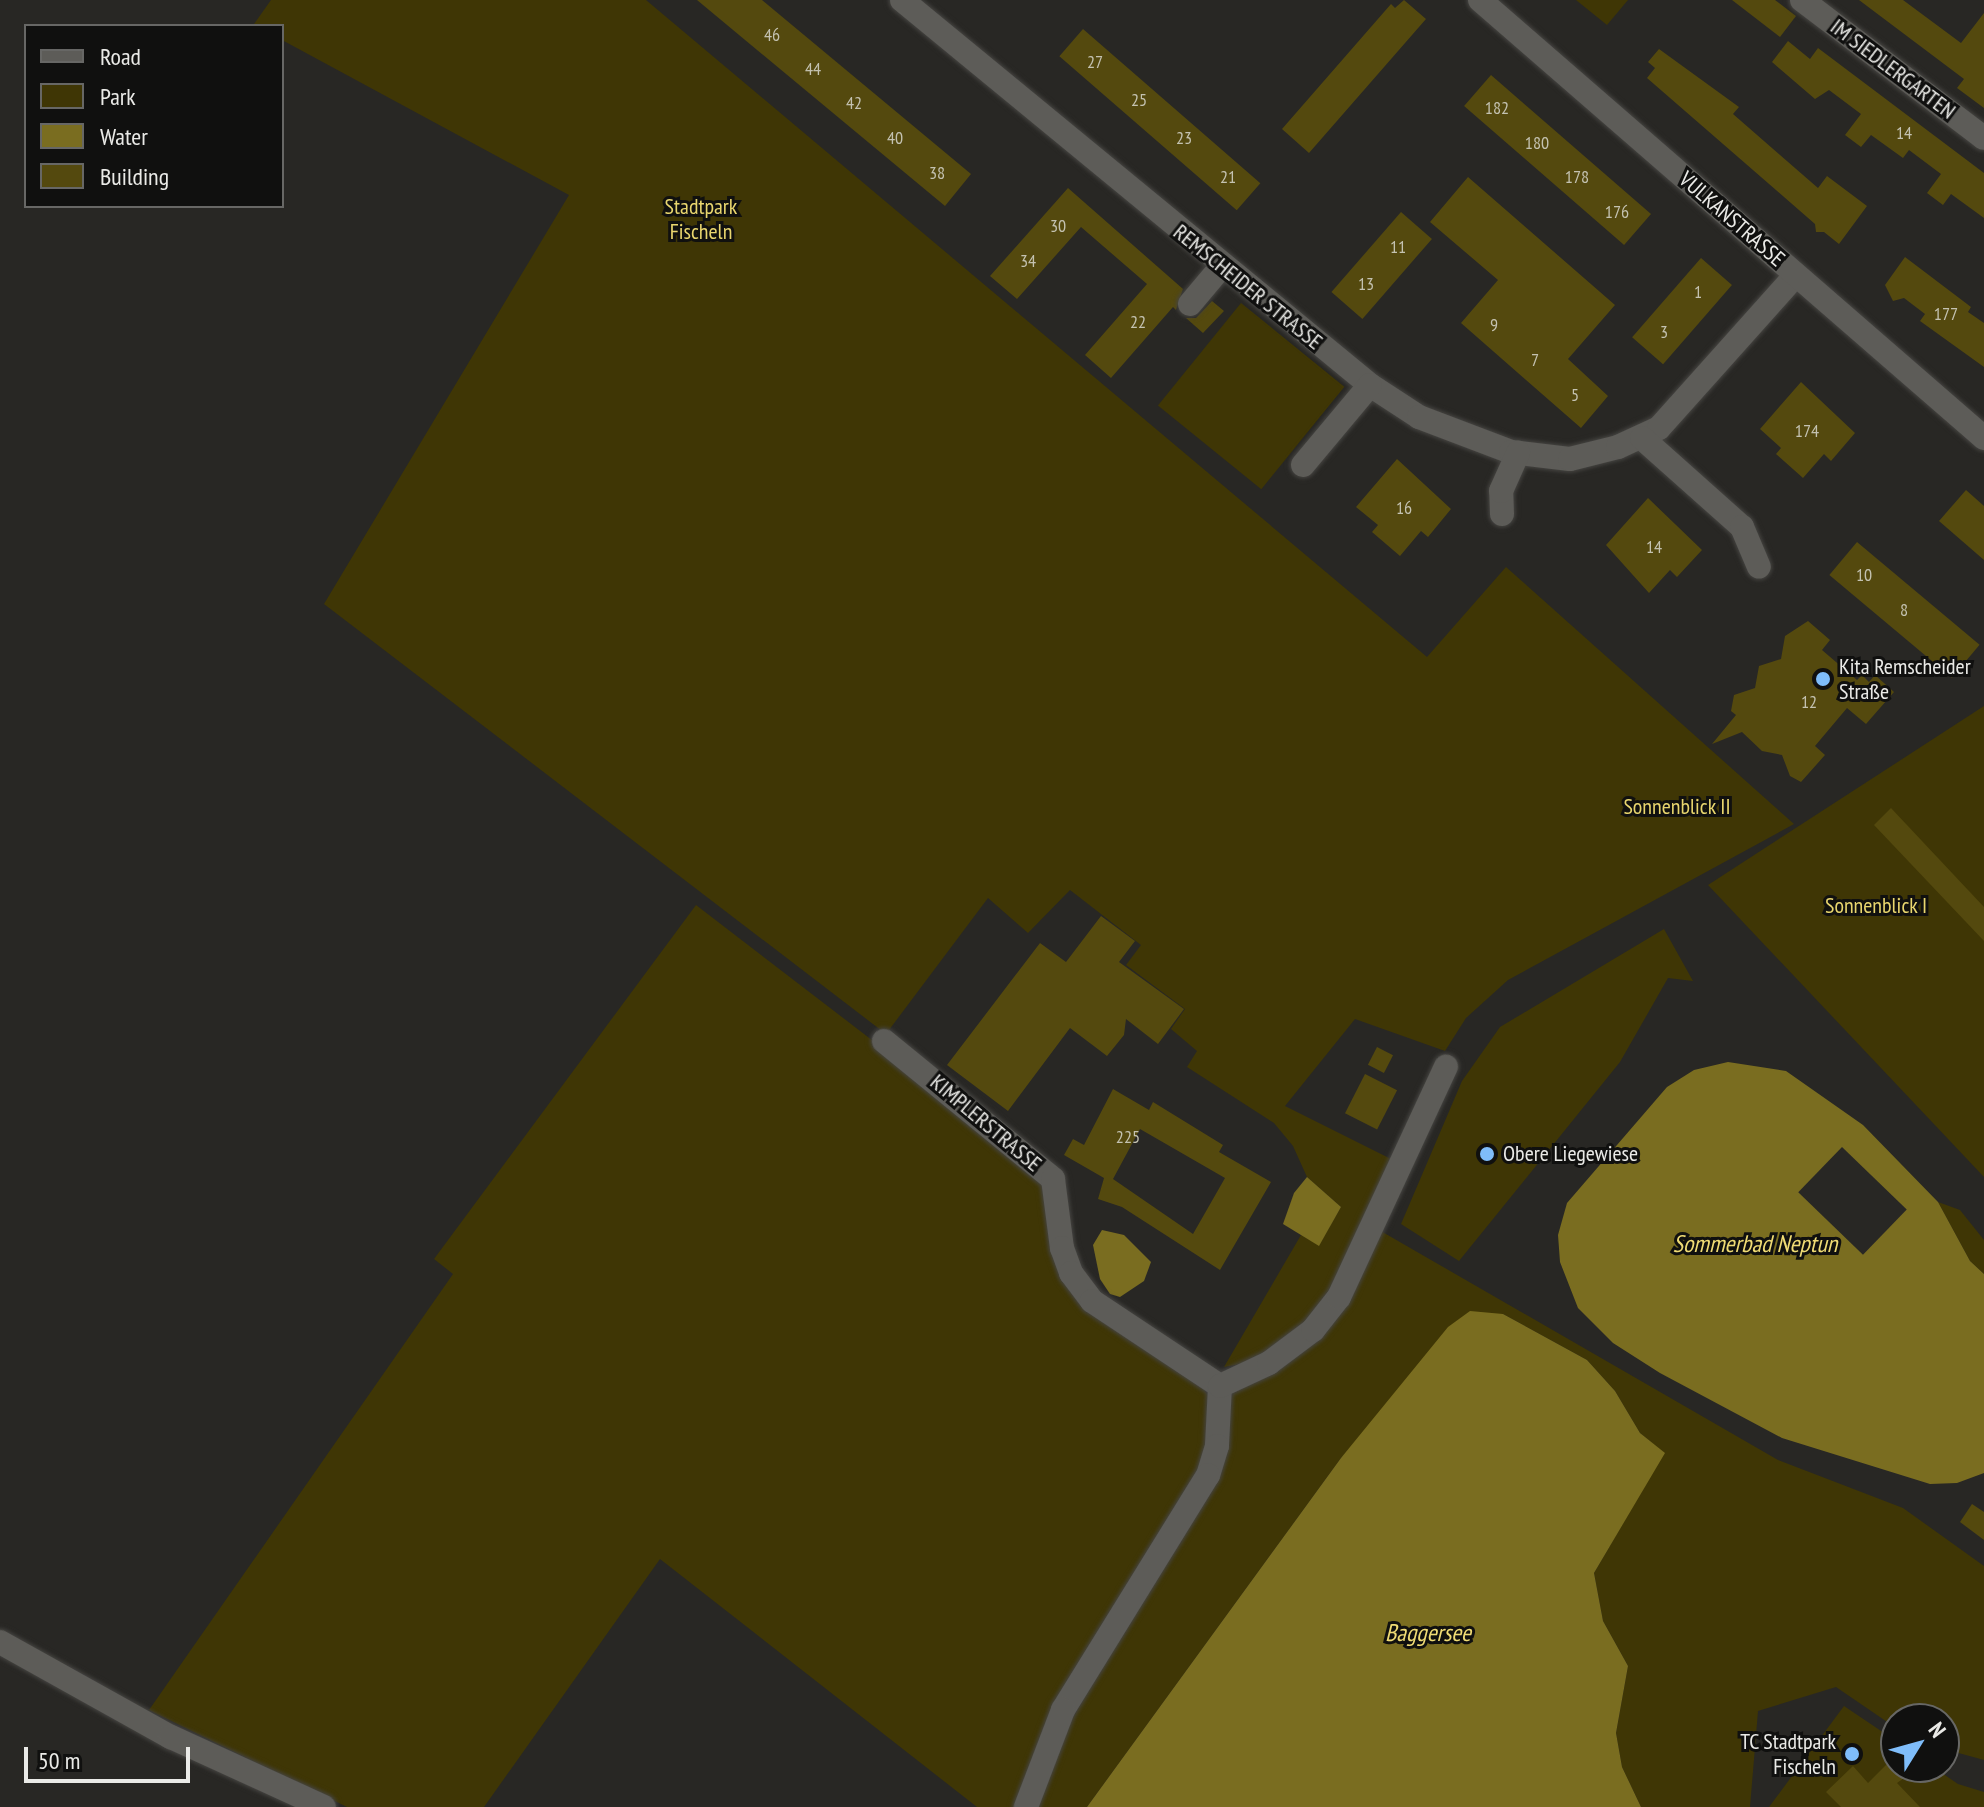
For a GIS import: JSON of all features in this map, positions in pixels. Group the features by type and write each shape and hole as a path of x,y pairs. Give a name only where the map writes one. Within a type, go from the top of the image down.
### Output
{"street":[{"name":"REMSCHEIDER STRASSE","path":"902,0 1370,385 1419,417 1518,453 1570,459 1642,438 1686,402 1796,275"},
{"name":"VULKANSTRASSE","path":"1480,0 1984,438"},
{"name":"IM SIEDLERGARTEN","path":"1802,0 1984,138"},
{"path":"1190,304 1222,266"},
{"path":"1303,465 1370,385"},
{"path":"1642,438 1742,527 1759,567"},
{"path":"1502,514 1501,491 1518,453"},
{"name":"KIMPLERSTRASSE","path":"884,1041 1053,1179 1062,1248 1071,1273 1092,1301 1220,1386"},
{"path":"1026,1807 1063,1710 1208,1475 1217,1446 1220,1386 1269,1363 1302,1339 1339,1297 1446,1067"},
{"path":"0,1642 171,1737 324,1807"}],"green space":[{"path":"271,0 646,0 1427,657 1506,567 1794,824 1508,980 1466,1018 1445,1051 1355,1019 1285,1106 1395,1161 1352,1257 1309,1324 1246,1363 1224,1367 1301,1235 1319,1245 1341,1207 1307,1177 1293,1146 1274,1123 1187,1067 1197,1051 1171,1029 1185,1009 1126,965 1141,945 1070,890 1028,933 988,898 886,1034 324,604 569,195 284,41 284,24 254,24"},
{"path":"1576,0 1628,0 1607,25"},
{"path":"1241,303 1344,387 1261,489 1158,406"},
{"name":"Sonnenblick I","path":"1984,706 1984,1177 1708,885"},
{"path":"696,905 980,1123 1047,1183 1067,1277 1199,1382 1212,1401 1210,1446 1020,1807 977,1807 660,1559 484,1807 347,1807 149,1710 453,1274 434,1259"},
{"name":"Obere Liegewiese","path":"1664,929 1693,981 1668,978 1620,1062 1459,1261 1401,1224 1462,1081 1500,1027"},
{"path":"1938,1202 1960,1210 1984,1240 1984,1274 1970,1261"},
{"path":"1379,1230 1778,1460 1903,1508 1984,1566 1984,1760 1960,1753 1960,1703 1880,1703 1880,1717 1836,1687 1758,1711 1750,1807 1641,1807 1622,1767 1616,1733 1628,1666 1603,1621 1594,1573 1664,1453 1640,1433 1615,1391 1587,1360 1503,1314 1374,1422 1341,1458 1087,1807 1031,1807 1045,1764 1187,1527 1234,1388 1287,1359"},
{"name":"TC Stadtpark Fischeln","path":"1844,1706 1880,1730 1880,1783 1957,1783 1984,1792 1984,1807 1769,1807"}],"water":[{"name":"Sommerbad Neptun","path":"1728,1062 1786,1071 1863,1125 1938,1202 1970,1261 1984,1274 1984,1473 1957,1483 1930,1484 1782,1438 1660,1373 1613,1343 1578,1308 1560,1262 1558,1235 1567,1203 1667,1087 1694,1070"},
{"path":"1307,1177 1341,1207 1319,1246 1283,1224 1294,1193"},
{"path":"1102,1230 1124,1235 1151,1262 1144,1281 1120,1297 1110,1294 1100,1279 1093,1245"},
{"name":"Baggersee","path":"1470,1311 1503,1314 1587,1360 1615,1391 1640,1433 1665,1453 1594,1573 1603,1621 1628,1666 1616,1733 1622,1767 1641,1807 1087,1807 1341,1458 1448,1327"}],"pier":[{"path":"1842,1147 1907,1210 1863,1255 1798,1192"}],"building":[{"path":"697,0 762,0 971,174 945,206"},
{"path":"1404,0 1426,19 1309,153 1282,129 1391,4 1395,8"},
{"path":"1732,0 1775,0 1796,16 1780,37"},
{"path":"1859,0 1903,0 1961,43 1984,13 1984,108 1957,88 1964,79"},
{"path":"1083,29 1260,183 1237,210 1059,56"},
{"path":"1788,41 1810,59 1818,48 1984,173 1984,218 1951,194 1943,205 1927,193 1941,174 1909,150 1903,158 1871,135 1861,147 1845,135 1861,114 1829,90 1815,99 1772,62"},
{"path":"1659,49 1739,107 1733,114 1818,188 1827,176 1867,206 1839,244 1824,232 1816,232 1815,224 1647,78 1655,68 1648,62"},
{"path":"1491,75 1651,214 1624,245 1464,106"},
{"path":"1468,177 1615,305 1568,359 1608,396 1581,428 1461,323 1498,280 1430,222"},
{"path":"1068,188 1183,289 1176,310 1173,307 1111,378 1085,355 1147,284 1081,227 1017,299 990,276"},
{"path":"1401,212 1432,239 1362,319 1331,292"},
{"path":"1905,257 1971,307 1968,312 1984,323 1984,367 1920,321 1925,314 1904,298 1893,301 1885,285"},
{"path":"1701,258 1732,285 1663,364 1632,337"},
{"path":"1212,301 1224,311 1203,333 1186,318 1196,318"},
{"path":"1801,382 1855,433 1831,461 1824,454 1803,478 1776,454 1781,448 1760,429"},
{"path":"1397,459 1451,509 1428,537 1421,531 1400,556 1372,532 1378,525 1356,507"},
{"path":"1966,490 1984,506 1984,560 1939,521"},
{"path":"1648,498 1702,550 1677,577 1670,570 1649,593 1606,545"},
{"path":"1857,542 1980,645 1952,678 1829,575"},
{"path":"1808,621 1830,640 1822,650 1857,680 1862,675 1869,682 1875,675 1894,692 1866,724 1847,708 1815,746 1825,755 1801,782 1790,776 1782,755 1762,751 1742,732 1712,744 1736,715 1731,711 1734,695 1755,688 1759,666 1781,659 1785,636"},
{"path":"1891,808 1984,907 1984,941 1874,825"},
{"path":"1101,916 1135,941 1119,962 1184,1009 1158,1044 1126,1019 1124,1035 1107,1056 1070,1028 1008,1111 947,1065 1040,943 1066,962"},
{"path":"1377,1047 1393,1055 1384,1073 1368,1065"},
{"path":"1365,1074 1397,1090 1377,1130 1345,1113"},
{"path":"1113,1089 1149,1110 1153,1102 1223,1145 1219,1152 1271,1182 1220,1270 1122,1207 1098,1199 1104,1178 1064,1155 1073,1139 1084,1145","holes":["1140,1129 1225,1178 1193,1234 1113,1179"]},
{"path":"1972,1504 1984,1512 1984,1540 1960,1522"},
{"path":"1853,1766 1868,1783 1880,1771 1880,1783 1897,1783 1920,1807 1841,1807 1826,1792"}],"place":[{"name":"Kita Remscheider Straße","path":"1823,679"},
{"name":"Obere Liegewiese","path":"1487,1154"},
{"name":"TC Stadtpark Fischeln","path":"1852,1754"}],"park label":[{"name":"Stadtpark Fischeln","path":"701,218"},
{"name":"Sonnenblick II","path":"1677,807"}]}
